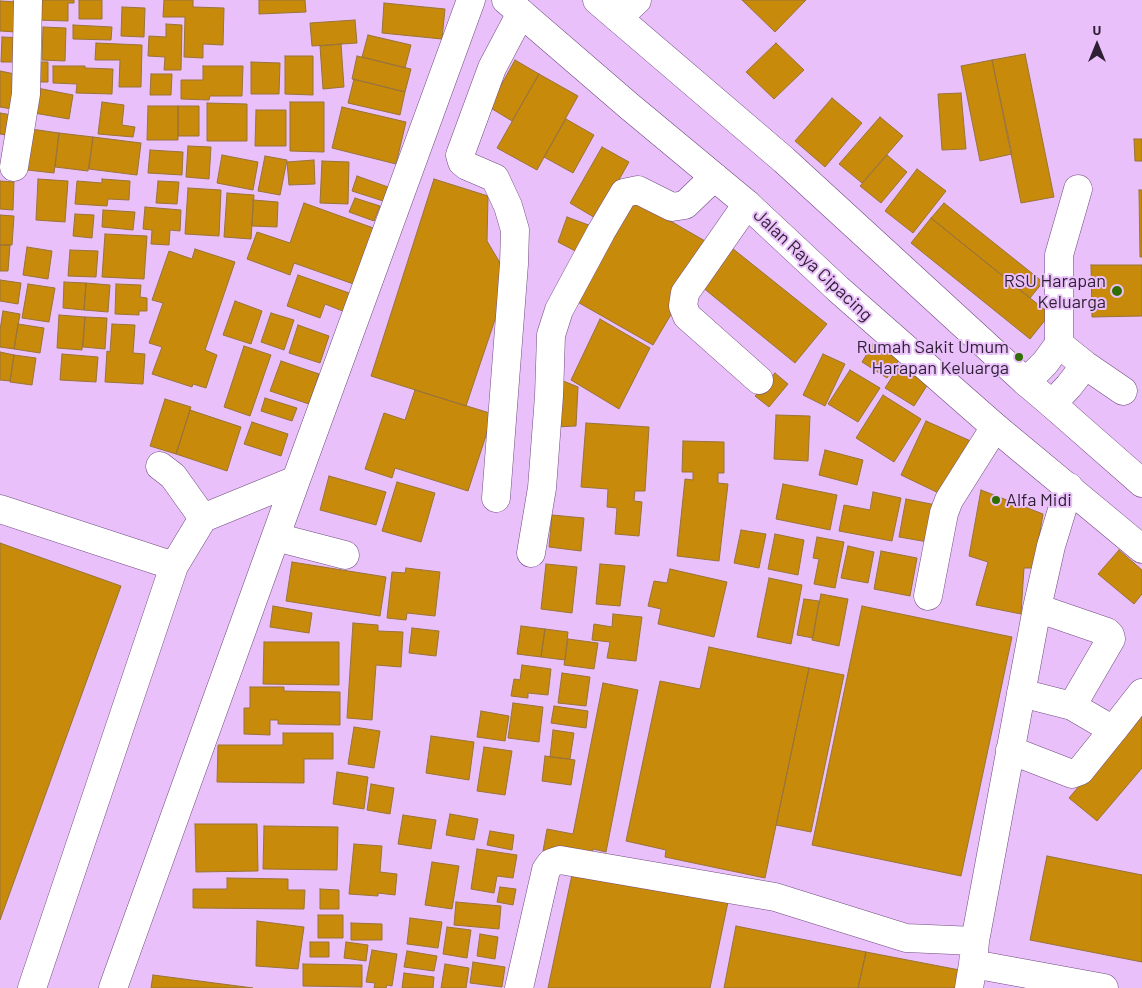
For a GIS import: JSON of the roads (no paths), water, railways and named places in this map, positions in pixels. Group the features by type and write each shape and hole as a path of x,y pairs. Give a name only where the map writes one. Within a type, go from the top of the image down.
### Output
{"main road":[{"path":"14,167 26,94 28,0"},
{"path":"113,988 471,0"},
{"path":"597,0 627,9 784,160 1026,382 1141,482"},
{"path":"496,498 515,230 508,206 495,178 467,166 462,162 460,155 514,6"},
{"name":"Jalan Raya Cipacing","path":"514,6 628,106 747,204 838,289 995,427 1142,549"},
{"path":"531,553 542,488 549,396 551,336 559,310 624,193 638,190 672,207 685,204 714,177"},
{"path":"1026,382 1059,344 1059,255 1078,189"},
{"path":"747,204 685,293 683,306 687,316 759,380"},
{"path":"1059,344 1085,365 1123,391"},
{"path":"1052,404 1085,365"},
{"path":"928,596 944,513 949,500 995,427"},
{"path":"160,466 173,476 203,518"},
{"path":"32,988 174,566 203,518 296,480"},
{"path":"972,964 1037,608 1050,546 1069,487"},
{"path":"0,509 174,566"},
{"path":"276,536 345,555"},
{"path":"1037,608 1107,632 1110,635 1111,639 1072,706"},
{"path":"1021,693 1072,706 1113,730"},
{"path":"1010,750 1072,774 1080,771 1142,693"},
{"path":"519,988 546,870 551,863 560,860 775,897 906,938 972,964 1104,988"}],"place":[{"name":"RSU Harapan Keluarga","path":"1117,291"},
{"name":"Rumah Sakit Umum Harapan Keluarga","path":"1019,357"},
{"name":"Alfa Midi","path":"996,500"}]}
